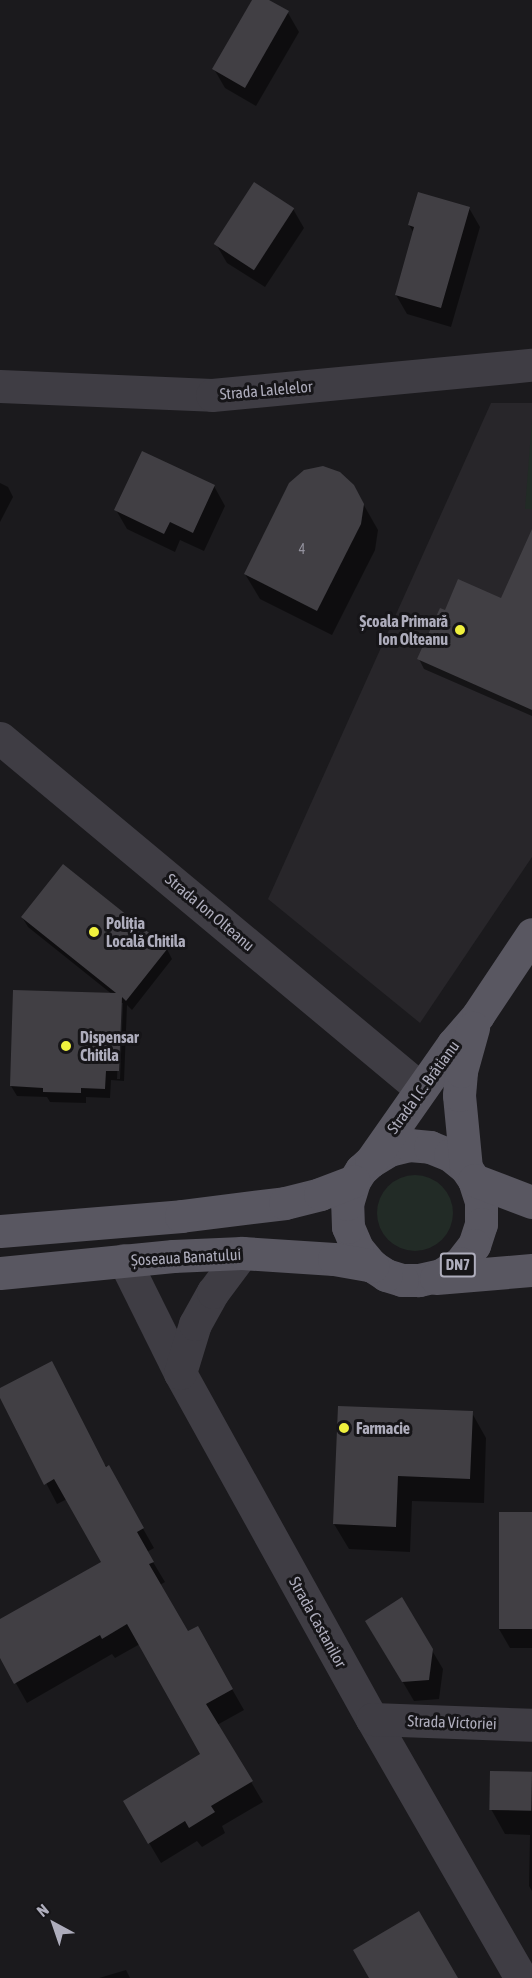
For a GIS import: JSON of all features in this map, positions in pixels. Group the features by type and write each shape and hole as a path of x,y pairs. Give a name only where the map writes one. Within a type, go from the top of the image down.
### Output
{"main road":[{"name":"Strada I.C. Brătianu","path":"363,1171 420,1088 478,1015 532,934"},
{"name":"Strada I.C. Brătianu","path":"470,1174 459,1121 461,1071 478,1015"},
{"path":"0,1231 161,1218 285,1203 320,1194 363,1171 389,1150 420,1146 450,1155 470,1174 532,1202"},
{"name":"DN7","path":"363,1171 347,1204 348,1227 357,1248 372,1266 402,1280 532,1270"},
{"name":"DN7","path":"419,1280 441,1275 460,1263 474,1245 481,1224 481,1202 470,1174"},
{"name":"Șoseaua Banatului","path":"0,1273 124,1260 242,1253 334,1259 372,1266"}],"street":[{"name":"Strada Lalelelor","path":"0,386 212,395 532,365"},
{"name":"Strada Ion Olteanu","path":"0,738 420,1088"},
{"path":"180,1373 195,1324 213,1292 242,1253"},
{"name":"Strada Castanilor","path":"124,1260 180,1373 372,1719 521,1978"},
{"name":"Strada Victoriei","path":"372,1719 532,1725"}],"shaded area":[{"name":"Școala Primară Ion Olteanu","path":"491,403 532,403 532,857 420,1023 268,899"},
{"path":"532,419 532,509 525,509"},
{"path":"415,1175 430,1178 442,1186 450,1198 453,1213 450,1228 442,1240 430,1248 415,1251 400,1248 388,1240 380,1228 377,1213 380,1198 388,1186 400,1178"}],"building":[{"path":"252,0 269,0 289,11 245,88 212,69"},
{"path":"254,182 294,208 254,270 214,244"},
{"path":"418,192 470,207 441,308 395,295 414,227 408,225"},
{"path":"142,451 215,485 193,533 170,522 164,534 114,510"},
{"path":"323,466 340,472 354,485 364,504 361,524 317,611 244,574 289,483 304,470"},
{"path":"532,529 532,710 417,659 440,608 445,610 458,579 501,598"},
{"path":"63,864 168,948 126,1001 122,997 119,1071 106,1071 105,1089 81,1088 81,1093 43,1092 43,1088 10,1086 13,990 116,993 21,917"},
{"path":"52,1361 106,1467 109,1465 144,1528 137,1532 154,1562 149,1564 188,1631 198,1626 233,1689 206,1704 253,1781 211,1806 215,1812 189,1828 185,1821 148,1844 123,1801 200,1754 127,1624 102,1639 100,1635 14,1684 0,1658 0,1619 101,1562 54,1479 44,1485 0,1398 0,1388"},
{"path":"338,1406 473,1411 470,1479 398,1476 396,1527 333,1524"},
{"path":"499,1512 532,1512 532,1629 499,1629"},
{"path":"402,1597 433,1649 429,1680 402,1682 365,1621"},
{"path":"490,1771 532,1772 531,1811 489,1810"},
{"path":"419,1911 458,1978 369,1978 353,1950"}],"place":[{"name":"Școala Primară Ion Olteanu","path":"460,630"},
{"name":"Poliția Locală Chitila","path":"94,932"},
{"name":"Dispensar Chitila","path":"66,1046"},
{"name":"Farmacie","path":"344,1428"}]}
